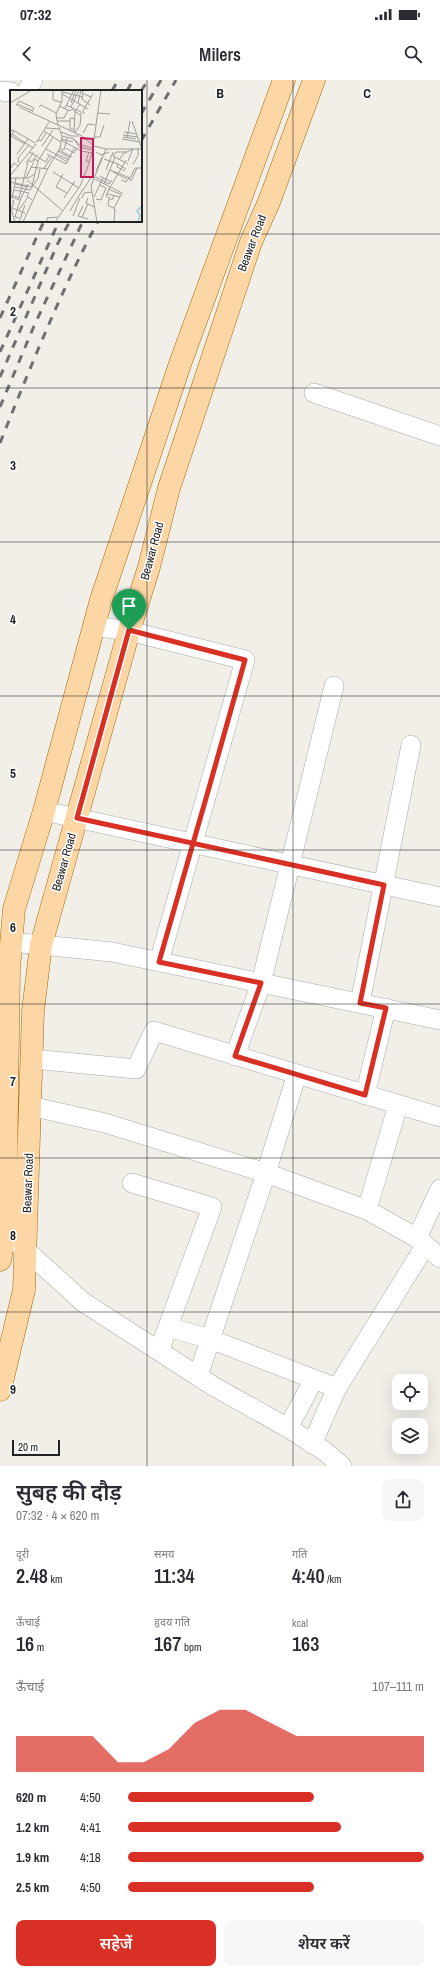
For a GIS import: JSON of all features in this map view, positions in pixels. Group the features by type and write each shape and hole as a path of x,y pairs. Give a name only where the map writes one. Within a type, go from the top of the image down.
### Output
{"main road":[{"path":"284,81 312,87"},
{"name":"Beawar Road","path":"0,1260 2,1230 4,1053 14,909 44,811 93,626 180,364 284,81"},
{"name":"Beawar Road","path":"0,1390 20,1312 24,1290 35,985 41,945 129,630 149,567 169,488 207,370 251,242 312,87"}],"street":[{"path":"28,90 33,80"},
{"path":"0,91 10,92"},
{"path":"314,393 440,436"},
{"path":"93,626 129,630 245,660 159,962"},
{"path":"235,1056 261,983 334,686"},
{"path":"360,1003 411,745"},
{"path":"44,811 440,898"},
{"path":"12,942 112,952 440,1020"},
{"path":"365,1095 386,1008"},
{"path":"33,1059 136,1069 154,1031 440,1118"},
{"path":"198,1376 266,1173 297,1074"},
{"path":"367,1210 398,1105"},
{"path":"30,1106 105,1123 266,1173 367,1210 421,1242 440,1258"},
{"path":"132,1183 212,1207 159,1351"},
{"path":"320,1454 337,1388 421,1242 440,1189"},
{"path":"2,1230 26,1249 83,1302 198,1376 288,1428 320,1454 342,1466"},
{"path":"168,1327 210,1339 337,1388"},
{"path":"288,1428 314,1379"}],"railway":[{"path":"113,90 118,80"},
{"path":"128,90 133,80"},
{"path":"142,90 148,80"},
{"path":"142,112 161,80"},
{"path":"142,139 176,80"},
{"path":"0,318 44,222"},
{"path":"0,352 59,222"},
{"path":"0,377 58,243 69,222"},
{"path":"0,407 34,326 83,222"},
{"path":"0,443 58,303 97,222"}],"route":[{"path":"129,630 77,818 193,843 290,865 384,885 360,1003 386,1008 365,1095 235,1056 261,983 159,962 182,883 193,843 245,660 129,630"}]}
